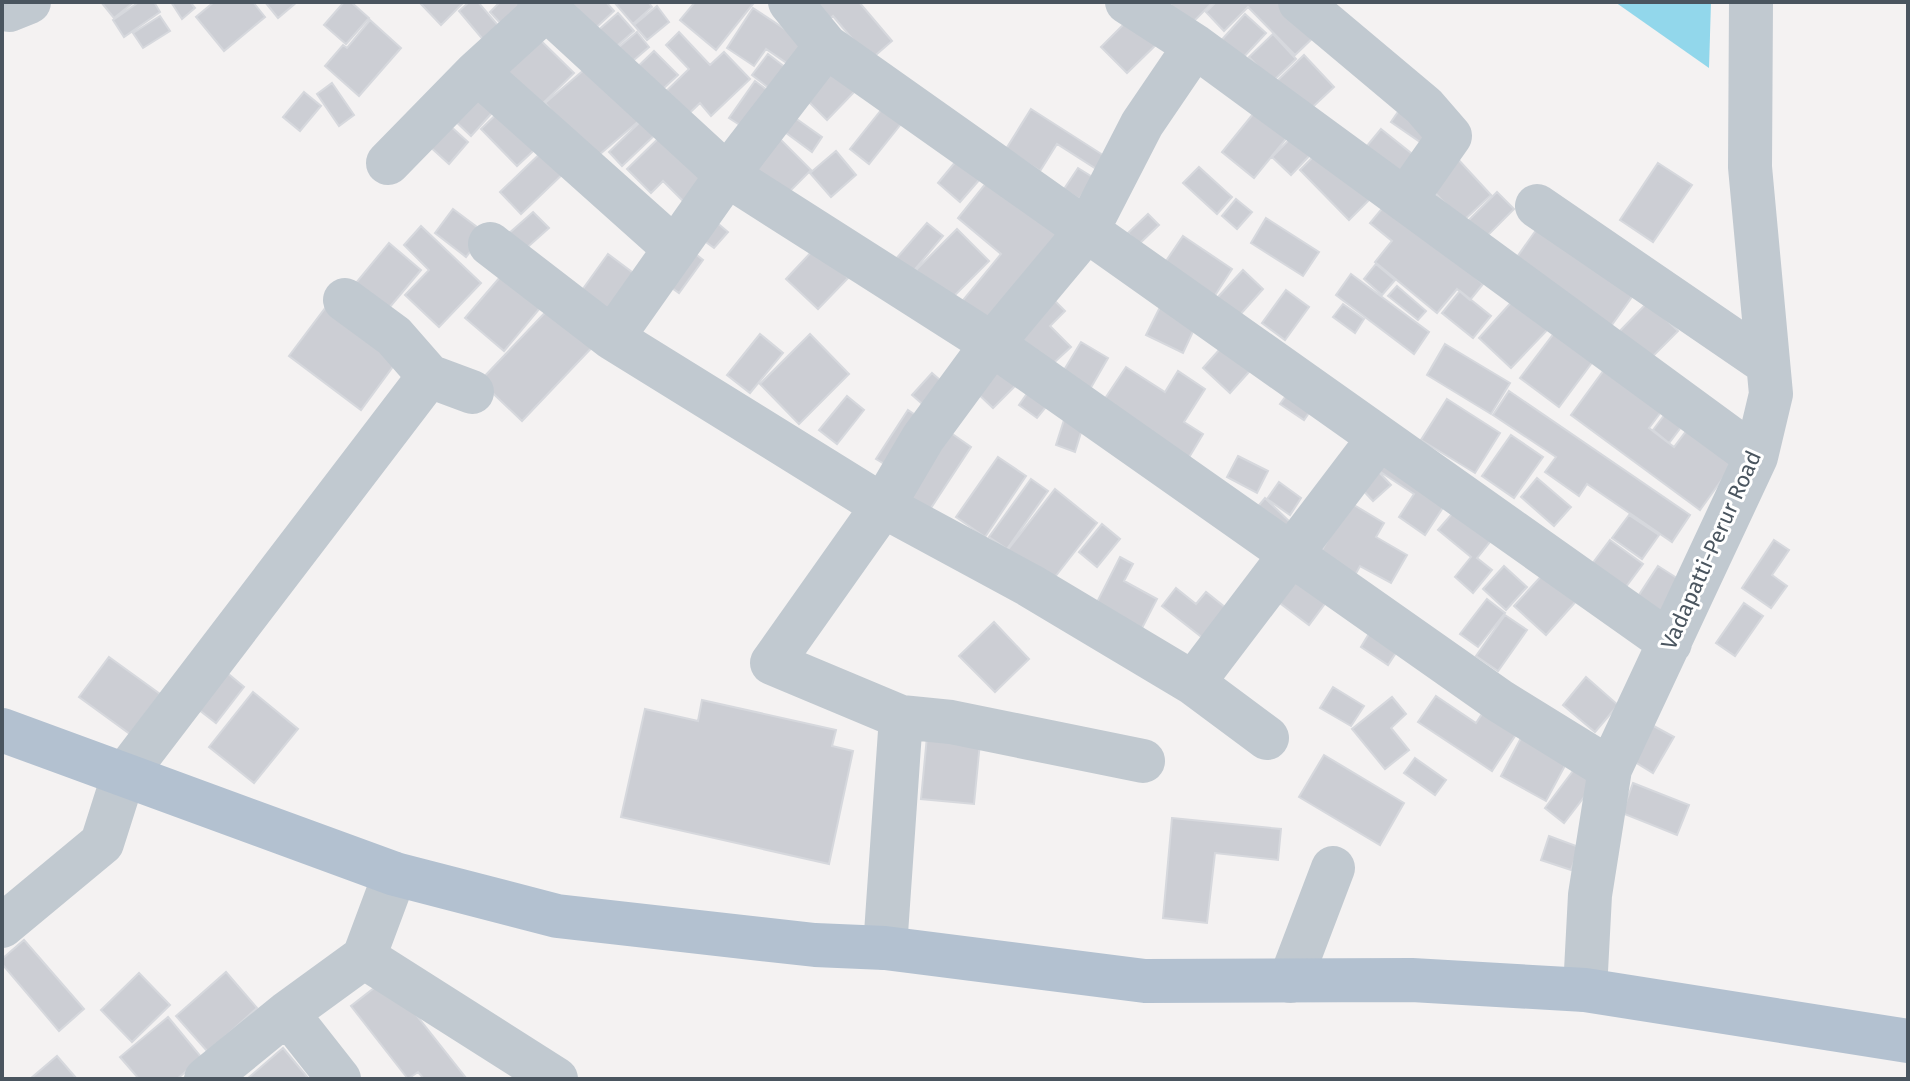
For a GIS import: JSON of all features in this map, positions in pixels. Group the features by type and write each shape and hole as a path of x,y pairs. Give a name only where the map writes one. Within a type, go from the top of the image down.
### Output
{"main road":[{"path":"2,730 123,777 395,874 557,916 815,945 885,948 1145,981 1412,980 1585,990 1908,1041"}],"street":[{"path":"2,3 9,10 29,2"},
{"path":"790,2 826,46 1670,643"},
{"path":"1127,2 1195,46 1756,457"},
{"path":"1300,2 1424,106 1450,136 1405,200"},
{"name":"Vadapatti-Perur Road","path":"1585,990 1590,895 1610,769 1756,457 1771,394 1750,167 1751,2"},
{"path":"388,163 542,6 727,175 992,344 1500,701 1610,769"},
{"path":"612,338 727,175 826,46"},
{"path":"1143,761 951,722 901,717 772,663 883,506 923,438 992,344 1088,229 1142,124 1195,46"},
{"path":"477,72 675,249"},
{"path":"1537,206 1768,364"},
{"path":"490,244 612,338 883,506 1029,585 1193,683 1267,738"},
{"path":"345,300 394,336 429,376 472,392"},
{"path":"2,926 102,843 123,777 429,376"},
{"path":"1193,683 1379,438"},
{"path":"885,948 901,717"},
{"path":"1290,981 1333,868"},
{"path":"206,1079 287,1013 364,957 395,874"},
{"path":"364,957 556,1079"},
{"path":"287,1013 339,1079"}],"water":[{"path":"1615,2 1711,2 1709,68"}],"building":[{"path":"101,2 134,2 114,18"},
{"path":"139,2 154,2 160,12 124,37 113,20"},
{"path":"171,2 190,2 195,8 182,19"},
{"path":"214,2 253,2 265,17 224,51 196,17"},
{"path":"265,2 297,2 278,18"},
{"path":"344,2 351,2 369,18 346,44 324,25"},
{"path":"419,2 464,2 441,25"},
{"path":"469,2 478,2 502,30 486,43 459,11"},
{"path":"500,2 527,2 504,27 490,12"},
{"path":"563,2 606,2 614,11 588,35"},
{"path":"614,2 648,2 652,7 633,24"},
{"path":"695,2 753,4 716,50 680,20"},
{"path":"815,2 859,2 892,41 870,60 833,16 821,26"},
{"path":"1173,2 1213,2 1185,30 1165,10"},
{"path":"1216,2 1283,2 1316,35 1295,55 1248,7 1224,31 1206,12"},
{"path":"657,6 669,22 647,40 634,25"},
{"path":"753,8 809,45 794,68 766,49 754,66 727,48"},
{"path":"1136,12 1163,38 1127,73 1101,47"},
{"path":"618,13 634,31 609,53 594,34"},
{"path":"1245,14 1266,33 1239,62 1218,44"},
{"path":"160,16 170,31 143,48 133,33"},
{"path":"370,20 401,48 359,96 325,66 343,45 347,48"},
{"path":"530,30 574,73 533,113 490,70"},
{"path":"637,32 649,47 621,71 608,56"},
{"path":"679,32 710,65 724,52 750,79 711,116 700,103 679,123 657,100 689,69 666,45"},
{"path":"1273,34 1296,59 1272,82 1249,57"},
{"path":"654,51 678,75 652,99 629,75"},
{"path":"768,54 790,71 774,92 752,75"},
{"path":"1304,55 1334,87 1304,115 1274,84"},
{"path":"824,58 856,90 827,120 794,87"},
{"path":"591,64 640,120 593,160 545,103"},
{"path":"755,81 774,95 749,131 729,118"},
{"path":"332,83 354,115 339,126 317,94"},
{"path":"482,87 501,103 471,136 453,119"},
{"path":"304,92 321,106 300,131 283,117"},
{"path":"1405,102 1436,124 1423,144 1391,122"},
{"path":"508,103 544,141 517,166 481,129"},
{"path":"886,104 905,119 869,164 850,149"},
{"path":"1258,108 1290,134 1254,178 1222,152"},
{"path":"1031,109 1106,157 1098,170 1057,144 1040,171 1006,149"},
{"path":"784,110 822,137 812,152 774,124"},
{"path":"644,118 658,132 622,166 609,152"},
{"path":"447,123 468,142 449,164 428,145"},
{"path":"1381,129 1421,161 1401,186 1361,153"},
{"path":"772,131 811,170 784,197 744,158"},
{"path":"1296,133 1314,151 1291,175 1272,157"},
{"path":"663,134 708,178 684,202 663,181 651,193 627,169"},
{"path":"547,147 568,169 521,214 500,192"},
{"path":"1322,148 1371,198 1349,220 1300,170"},
{"path":"836,151 856,175 831,197 810,173"},
{"path":"1455,156 1491,195 1462,222 1426,183"},
{"path":"957,160 980,179 960,202 938,183"},
{"path":"1658,163 1692,185 1653,242 1620,220"},
{"path":"1199,167 1232,197 1217,214 1183,183"},
{"path":"1078,168 1094,178 1079,199 1064,189"},
{"path":"991,177 1066,237 989,330 959,305 1001,254 958,218"},
{"path":"1497,192 1514,209 1479,244 1462,227"},
{"path":"1236,199 1252,212 1237,229 1222,216"},
{"path":"1390,199 1483,284 1470,300 1457,289 1437,313 1375,262 1392,241 1370,223"},
{"path":"453,209 485,233 466,257 435,233"},
{"path":"533,212 549,228 522,252 507,235"},
{"path":"1148,214 1159,225 1139,244 1128,233"},
{"path":"709,216 728,232 714,248 695,234"},
{"path":"1266,218 1319,252 1303,276 1251,243"},
{"path":"927,223 943,236 911,274 895,260"},
{"path":"1541,223 1639,287 1606,333 1510,267"},
{"path":"421,226 481,283 439,327 405,295 429,270 404,245"},
{"path":"957,229 989,261 948,302 916,270"},
{"path":"1183,236 1232,269 1212,300 1162,267"},
{"path":"389,243 421,270 378,321 346,295"},
{"path":"683,244 703,260 679,293 658,278"},
{"path":"816,247 848,278 818,309 786,279"},
{"path":"608,254 640,278 613,316 580,293"},
{"path":"1376,264 1395,280 1382,295 1364,279"},
{"path":"507,269 545,302 504,351 465,318"},
{"path":"1243,270 1263,289 1238,317 1217,298"},
{"path":"1351,274 1429,332 1414,354 1336,295"},
{"path":"1397,286 1426,311 1418,320 1388,296"},
{"path":"1286,290 1309,307 1285,340 1262,323"},
{"path":"1460,291 1491,316 1473,338 1442,313"},
{"path":"1517,296 1550,327 1511,368 1479,338"},
{"path":"1051,297 1065,311 1050,326 1071,347 1047,369 1012,334"},
{"path":"332,299 403,353 361,410 289,356"},
{"path":"558,299 600,339 522,421 480,381"},
{"path":"1648,302 1678,331 1644,365 1615,336"},
{"path":"1343,304 1364,319 1355,333 1333,317"},
{"path":"1161,305 1197,323 1183,353 1146,335"},
{"path":"1555,332 1594,360 1559,407 1520,378"},
{"path":"760,334 783,353 750,393 727,375"},
{"path":"810,334 849,374 799,424 760,384"},
{"path":"1229,339 1257,363 1230,393 1203,368"},
{"path":"1081,342 1108,358 1089,391 1061,375"},
{"path":"1445,344 1510,383 1491,414 1427,375"},
{"path":"998,363 1018,383 993,408 973,389"},
{"path":"1126,367 1165,392 1178,371 1205,389 1184,422 1203,434 1188,459 1102,403"},
{"path":"1604,370 1661,412 1649,428 1674,447 1690,426 1736,460 1700,510 1571,415"},
{"path":"932,373 947,386 927,408 912,395"},
{"path":"1031,388 1050,402 1037,418 1019,405"},
{"path":"1291,389 1315,404 1304,420 1280,404"},
{"path":"1509,391 1690,515 1672,542 1587,484 1579,496 1545,472 1556,457 1493,415"},
{"path":"847,396 864,410 837,444 819,430"},
{"path":"1447,399 1500,433 1475,473 1421,440"},
{"path":"1669,409 1685,422 1669,443 1653,430"},
{"path":"908,410 923,420 891,468 876,459"},
{"path":"1064,420 1083,426 1075,452 1056,445"},
{"path":"951,433 971,447 929,511 909,497"},
{"path":"1511,435 1543,457 1514,498 1482,476"},
{"path":"1238,456 1268,471 1257,493 1227,477"},
{"path":"998,457 1026,476 985,537 956,517"},
{"path":"1384,457 1448,500 1425,535 1399,517 1414,494 1376,469"},
{"path":"1377,470 1391,485 1373,501 1359,486"},
{"path":"1537,478 1571,507 1554,526 1521,497"},
{"path":"1031,479 1048,491 1007,549 989,537"},
{"path":"1279,482 1301,498 1290,515 1267,499"},
{"path":"1055,489 1097,523 1051,582 1003,556"},
{"path":"1265,498 1292,524 1282,536 1255,510"},
{"path":"1349,502 1384,523 1376,537 1407,555 1391,583 1360,566 1353,579 1317,559"},
{"path":"1458,507 1494,537 1477,558 1492,570 1473,593 1455,577 1471,557 1438,530"},
{"path":"1629,515 1659,535 1642,559 1612,538"},
{"path":"1102,524 1120,539 1097,567 1079,552"},
{"path":"1610,540 1643,564 1625,588 1592,564"},
{"path":"1774,540 1789,550 1772,575 1787,586 1771,608 1742,588"},
{"path":"1120,557 1133,564 1124,581 1157,599 1139,634 1093,610"},
{"path":"1504,566 1527,587 1506,610 1483,589"},
{"path":"1658,566 1683,582 1662,614 1637,598"},
{"path":"1287,571 1327,601 1309,625 1269,595"},
{"path":"1546,571 1578,599 1546,635 1514,606"},
{"path":"1176,588 1196,604 1206,592 1231,612 1208,642 1162,606"},
{"path":"1487,599 1505,613 1478,647 1460,634"},
{"path":"1744,603 1763,616 1735,656 1716,643"},
{"path":"1505,615 1527,630 1498,671 1476,656"},
{"path":"994,622 1029,659 995,692 959,656"},
{"path":"1373,627 1401,645 1388,665 1361,647"},
{"path":"109,657 160,694 130,734 79,697"},
{"path":"214,662 244,687 216,723 185,699"},
{"path":"1586,677 1618,705 1595,732 1563,705"},
{"path":"1333,687 1364,706 1351,726 1320,708"},
{"path":"253,692 298,729 254,783 209,747"},
{"path":"1436,696 1476,723 1486,708 1519,730 1492,771 1418,722"},
{"path":"1392,697 1406,714 1391,728 1409,750 1385,769 1352,729"},
{"path":"702,700 836,730 832,746 853,751 829,864 621,817 645,709 698,721"},
{"path":"1650,724 1674,737 1653,773 1630,759"},
{"path":"928,726 981,732 974,804 921,799"},
{"path":"1522,736 1568,760 1546,801 1501,776"},
{"path":"1324,755 1404,803 1380,845 1299,797"},
{"path":"1415,758 1446,780 1435,795 1404,773"},
{"path":"1579,763 1598,779 1564,823 1545,808"},
{"path":"1633,783 1689,805 1677,835 1622,813"},
{"path":"1172,818 1281,829 1278,860 1215,853 1207,923 1163,918"},
{"path":"1549,836 1579,847 1571,870 1541,860"},
{"path":"24,940 84,1009 59,1031 2,964 2,959"},
{"path":"226,972 257,1008 208,1052 176,1016"},
{"path":"139,973 170,1005 132,1042 101,1010"},
{"path":"387,978 465,1079 424,1079 418,1072 408,1079 351,1006"},
{"path":"168,1017 202,1058 177,1079 139,1079 120,1057"},
{"path":"283,1048 309,1079 247,1079"},
{"path":"57,1056 77,1079 30,1079"}]}
